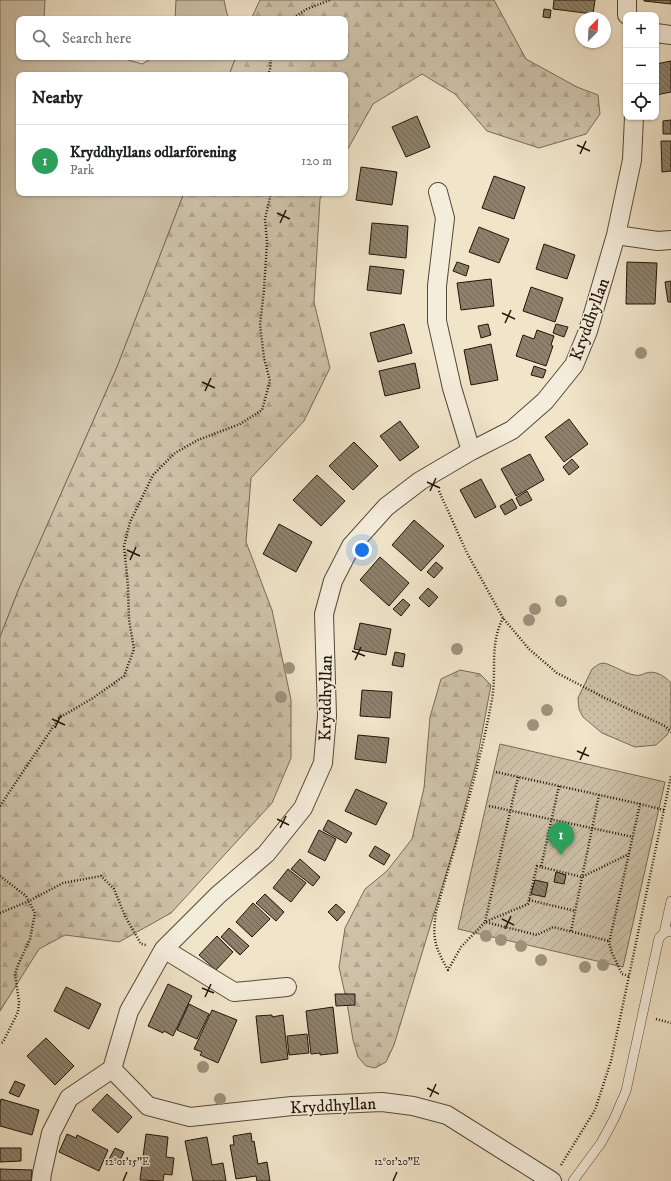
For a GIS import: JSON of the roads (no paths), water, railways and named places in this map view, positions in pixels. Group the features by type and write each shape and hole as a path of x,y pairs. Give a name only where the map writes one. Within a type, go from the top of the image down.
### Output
{"street":[{"path":"626,12 627,0"},
{"path":"659,33 671,35"},
{"name":"Kryddhyllan","path":"552,1181 447,1115 414,1106 382,1102 315,1105 190,1117 148,1106 112,1068 129,1011 164,949 218,895 266,854 302,808 323,763 327,716 324,614 332,581 351,546 386,507 420,481 471,451 512,430 545,401 574,365 588,331 616,235 632,160 634,120"},
{"path":"438,192 445,218 436,286 438,321 452,388 471,451"},
{"path":"616,235 658,241 671,240"},
{"path":"164,949 234,992 287,987"},
{"path":"41,1181 51,1133 69,1098 112,1068"}],"lane":[{"path":"573,1181 601,1143 614,1119 626,1091 659,938 668,932 671,901"}],"place":[{"name":"Kryddhyllans odlarförening","path":"561,855"}]}
